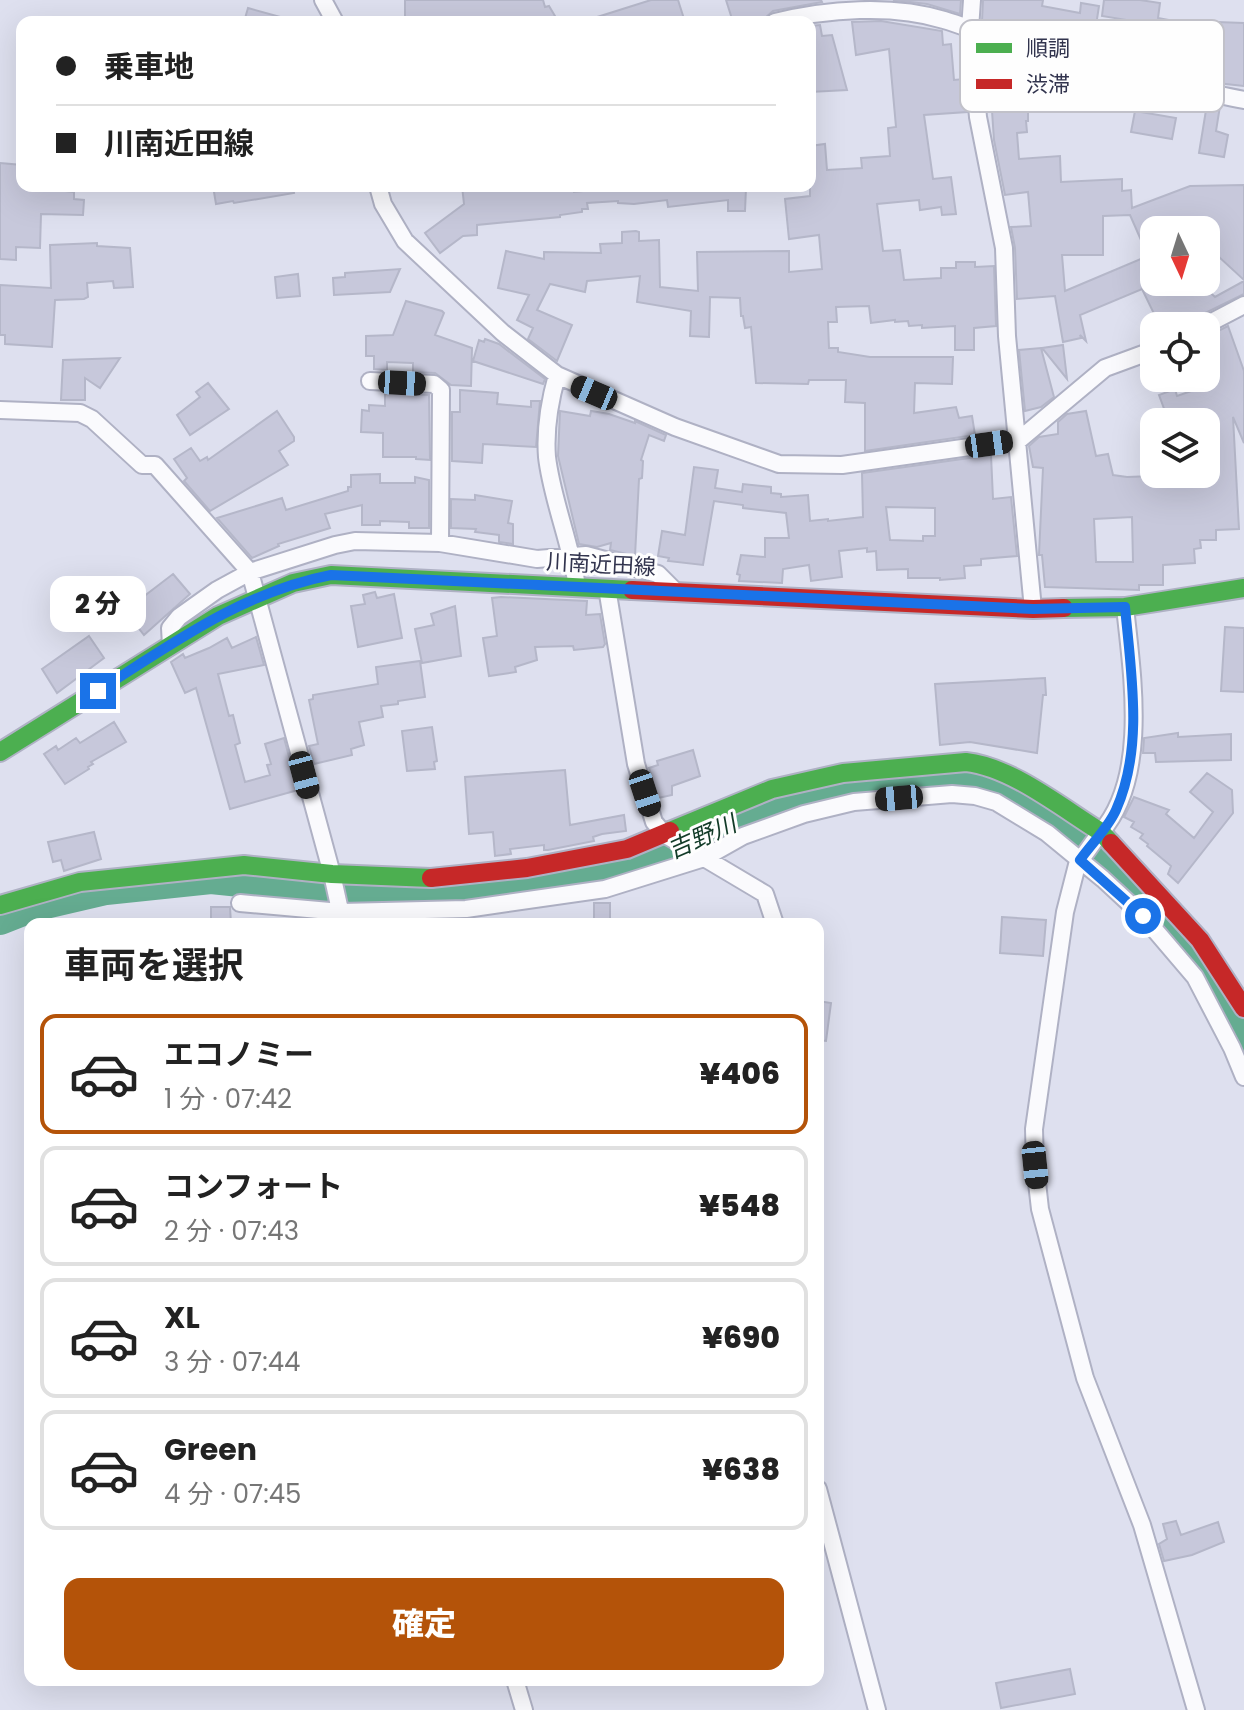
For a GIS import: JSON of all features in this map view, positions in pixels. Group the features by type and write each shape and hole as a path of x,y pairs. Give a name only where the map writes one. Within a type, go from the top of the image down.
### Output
{"street":[{"path":"971,20 972,0"},
{"path":"799,16 844,10 885,12 941,19 960,26"},
{"path":"1224,96 1244,100"},
{"path":"978,112 1004,248 1007,336 1033,609"},
{"path":"380,192 383,204 405,241 503,333 557,375 675,427 779,464 842,465 1019,440 1105,368 1140,355"},
{"path":"1220,318 1244,305"},
{"path":"557,375 547,435 547,457 577,587"},
{"path":"370,381 434,384 441,390 440,543"},
{"path":"0,410 80,413 92,419 142,465 155,465 250,572 342,918"},
{"path":"171,645 170,628 179,617 217,590 250,572 355,541 440,543 537,559 586,555 658,574 675,591"},
{"name":"川南近田線","path":"0,752 218,616 293,583 331,575 1033,609 1125,607 1244,588"},
{"path":"607,588 636,764 654,822 668,837 765,894 773,918"},
{"path":"1125,607 1133,686 1132,750 1126,784 1116,811 1073,873 1034,1129 1035,1165 1040,1209 1085,1378 1142,1525 1196,1710"},
{"path":"0,905 80,882 244,865 332,874 432,878 527,868 627,849 668,837 772,789 843,773 966,762 985,764 1010,776 1099,834 1200,940 1244,1008"},
{"path":"240,903 342,918 466,909 605,889 700,856 743,836 804,814 854,802 952,794 975,796 996,802 1082,858 1143,916 1195,977 1244,1077"},
{"path":"824,1511 877,1710"},
{"path":"517,1686 524,1710"}],"building":[{"path":"405,0 543,0 545,7 549,6 555,16 405,16"},
{"path":"651,0 678,0 683,16 600,16"},
{"path":"726,0 822,2 773,11 767,16 731,16"},
{"path":"893,0 961,0 960,14 927,4"},
{"path":"983,0 1043,0 1042,6 1080,13 1081,3 1099,6 1097,20 982,20"},
{"path":"1104,0 1140,0 1160,3 1158,18 1169,20 1127,20 1102,16"},
{"path":"248,8 277,16 246,16"},
{"path":"881,21 942,31 943,45 951,44 954,80 960,79 960,112 967,112 924,115 933,179 951,177 956,214 942,215 941,207 920,210 919,200 877,204 883,251 900,250 904,280 941,278 941,268 956,268 956,262 975,262 975,267 994,266 996,326 974,328 974,350 955,350 955,326 922,328 922,325 909,326 908,321 895,320 871,323 869,306 836,307 837,322 828,322 829,348 870,357 953,357 952,384 915,383 914,413 956,407 959,418 972,416 975,435 865,451 865,403 845,402 846,380 809,380 808,384 756,383 751,327 745,328 740,298 710,297 709,337 690,336 691,311 637,302 640,276 587,281 585,292 550,284 537,310 572,325 557,361 528,339 533,328 517,320 529,295 498,288 506,251 544,259 544,252 601,253 600,244 622,243 622,232 636,231 639,232 639,241 659,240 660,287 698,291 697,252 789,251 789,272 822,269 819,235 789,239 785,199 810,196 810,192 816,192 816,145 825,144 827,170 862,168 861,158 890,156 888,128 896,127 889,49 856,55 852,22"},
{"path":"1224,22 1244,23 1244,86 1224,84"},
{"path":"816,25 820,25 822,36 832,35 847,90 816,92"},
{"path":"992,112 1028,112 1027,132 1017,133 1019,159 1060,156 1061,182 1122,179 1122,191 1131,190 1132,208 1190,186 1244,185 1244,280 1220,258 1220,216 1140,216 1140,238 1130,215 1103,216 1103,255 1062,255 1065,291 1140,259 1140,290 1080,315 1086,341 1080,335 1081,338 1063,342 1055,296 1017,299 1011,227 1031,226 1028,192 1005,195 994,140"},
{"path":"1135,112 1176,118 1172,139 1131,132"},
{"path":"1206,112 1219,112 1216,131 1228,135 1224,157 1199,153"},
{"path":"0,163 16,164 16,192 74,192 74,199 84,200 83,215 41,214 40,248 16,247 16,260 0,259"},
{"path":"214,192 294,192 234,203 216,204"},
{"path":"463,192 746,192 745,211 728,211 728,200 668,207 667,200 634,204 618,201 587,203 588,209 560,217 477,225 477,235 463,236 440,253 425,233 464,204"},
{"path":"97,243 97,246 130,248 133,287 114,288 113,281 87,283 88,297 55,300 52,347 5,344 5,335 0,335 0,285 51,288 50,245"},
{"path":"400,269 390,292 334,295 333,278 345,277 345,273"},
{"path":"298,274 300,296 277,298 275,277"},
{"path":"1244,281 1244,294 1207,312 1153,312 1145,296 1215,297"},
{"path":"406,301 442,311 444,313 435,335 472,348 471,386 451,385 435,373 413,372 413,363 387,362 387,370 374,369 374,356 366,356 366,336 393,335"},
{"path":"1228,326 1244,371 1244,443 1233,417 1239,529 1216,530 1216,540 1200,540 1201,548 1194,549 1195,563 1163,565 1163,585 1139,585 1139,590 1045,587 1042,555 1039,555 1043,468 1033,467 1029,446 1039,437 1058,434 1058,422 1067,414 1086,411 1096,456 1108,454 1113,475 1140,477 1140,488 1220,488 1220,408 1164,408 1159,395 1176,392 1177,396 1189,392 1220,392 1220,330","holes":["1132,517 1133,562 1096,562 1094,519"]},
{"path":"485,339 499,344 545,379 543,384 473,361 479,340 484,342"},
{"path":"1063,345 1067,379 1042,348"},
{"path":"1041,348 1054,397 1041,407 1025,411 1019,350"},
{"path":"120,358 100,388 85,378 85,400 61,400 63,360"},
{"path":"208,383 229,409 190,435 177,415 200,397 196,392"},
{"path":"460,390 498,393 497,404 531,407 531,401 540,401 536,447 483,444 482,463 452,461 452,412 460,412"},
{"path":"385,393 429,395 430,460 383,457 383,433 361,432 362,410 369,411 369,405 385,406"},
{"path":"277,411 294,437 294,441 279,451 288,465 210,511 184,481 187,478 174,459 191,448 200,461 207,457 208,460"},
{"path":"560,411 590,416 591,411 609,414 635,421 666,435 664,441 649,435 641,460 635,556 610,550 611,543 597,547 579,544 558,456"},
{"path":"991,455 993,499 1011,497 1017,556 981,559 981,565 964,566 965,578 940,580 908,578 908,569 877,570 876,551 867,552 867,548 839,551 842,577 811,581 809,565 783,569 782,583 739,581 740,575 737,574 741,555 765,557 765,538 789,538 786,513 714,501 703,565 668,561 669,558 658,556 662,531 685,535 694,467 718,470 715,488 742,492 743,484 771,487 771,493 781,494 781,497 808,495 810,521 863,517 862,473","holes":["886,507 935,508 935,536 923,536 923,541 890,540"]},
{"path":"380,474 380,483 415,483 415,477 429,480 429,528 409,528 409,522 380,521 380,525 362,525 362,505 325,514 330,528 278,544 252,558 217,518 282,498 286,510 348,491 351,475"},
{"path":"475,495 512,501 508,523 513,524 513,544 499,542 499,535 475,532 476,529 451,528 451,499 475,500"},
{"path":"173,574 190,594 144,635 114,597 128,586 139,600"},
{"path":"375,592 377,598 394,594 402,638 358,647 351,606 365,604 363,595"},
{"path":"492,598 587,601 586,615 600,614 605,644 603,647 574,650 573,646 535,647 537,660 515,667 516,672 489,676 483,638 497,636"},
{"path":"455,606 461,656 422,663 415,629 434,625 431,614"},
{"path":"1225,627 1244,628 1244,692 1221,691"},
{"path":"89,636 104,658 57,693 42,669"},
{"path":"256,637 264,665 218,674 240,743 235,745 245,782 270,775 267,765 271,764 265,744 284,738 298,790 230,809 196,688 185,693 171,662 183,654 185,658 227,638 232,648"},
{"path":"420,661 425,697 381,706 383,717 359,722 364,745 351,749 352,755 314,764 309,746 318,744 309,700 313,699 313,695 378,684 376,667"},
{"path":"1045,678 1046,695 1043,695 1037,753 970,742 940,745 935,684"},
{"path":"114,722 126,742 91,762 93,764 89,769 65,784 44,754 56,746 58,750 76,738 80,743"},
{"path":"432,727 437,761 434,762 435,769 407,771 402,731"},
{"path":"1178,733 1178,737 1231,734 1231,760 1156,762 1155,753 1143,753 1144,738"},
{"path":"693,750 700,776 672,786 672,795 658,798 649,768 658,765 657,761"},
{"path":"565,770 570,825 624,815 626,831 602,834 593,837 594,841 548,850 544,850 544,845 510,849 511,854 495,856 493,832 469,834 465,777"},
{"path":"1207,773 1232,790 1233,813 1178,883 1168,874 1171,866 1140,838 1143,834 1131,827 1134,822 1124,817 1134,797 1169,810 1166,814 1194,838 1213,812 1190,792"},
{"path":"94,832 101,859 64,871 61,860 53,862 48,842"},
{"path":"594,903 610,903 610,918 594,918"},
{"path":"211,907 230,907 231,918 211,918"},
{"path":"1002,917 1046,920 1043,956 1000,953"},
{"path":"824,1002 831,1003 824,1041"},
{"path":"1176,1521 1181,1535 1218,1522 1224,1542 1192,1555 1164,1561 1159,1544 1167,1539 1163,1524"},
{"path":"1070,1669 1075,1694 1001,1708 996,1683"}],"waterway":[{"name":"吉野川","path":"0,920 33,907 106,890 211,879 357,894 425,896 550,880 633,866 670,855 764,809 809,797 887,786 966,779 988,781 1046,814 1112,863 1209,973 1244,1042"}],"traffic: fast":[{"path":"0,752 218,616 293,583 331,575 632,590"},
{"path":"1064,608 1125,607 1244,588"},
{"path":"670,831 772,789 843,773 966,762 983,765 1019,780 1101,832 1111,843"},
{"path":"0,905 80,882 244,865 332,874 431,878"}],"traffic: jam":[{"path":"632,590 1064,608"},
{"path":"431,878 527,868 627,849 670,831"},
{"path":"1111,843 1200,940 1244,1008"}],"route":[{"path":"98,691 218,616 293,583 331,575 1033,609 1125,607 1133,686 1132,750 1126,784 1109,823 1080,860 1143,916"}]}
